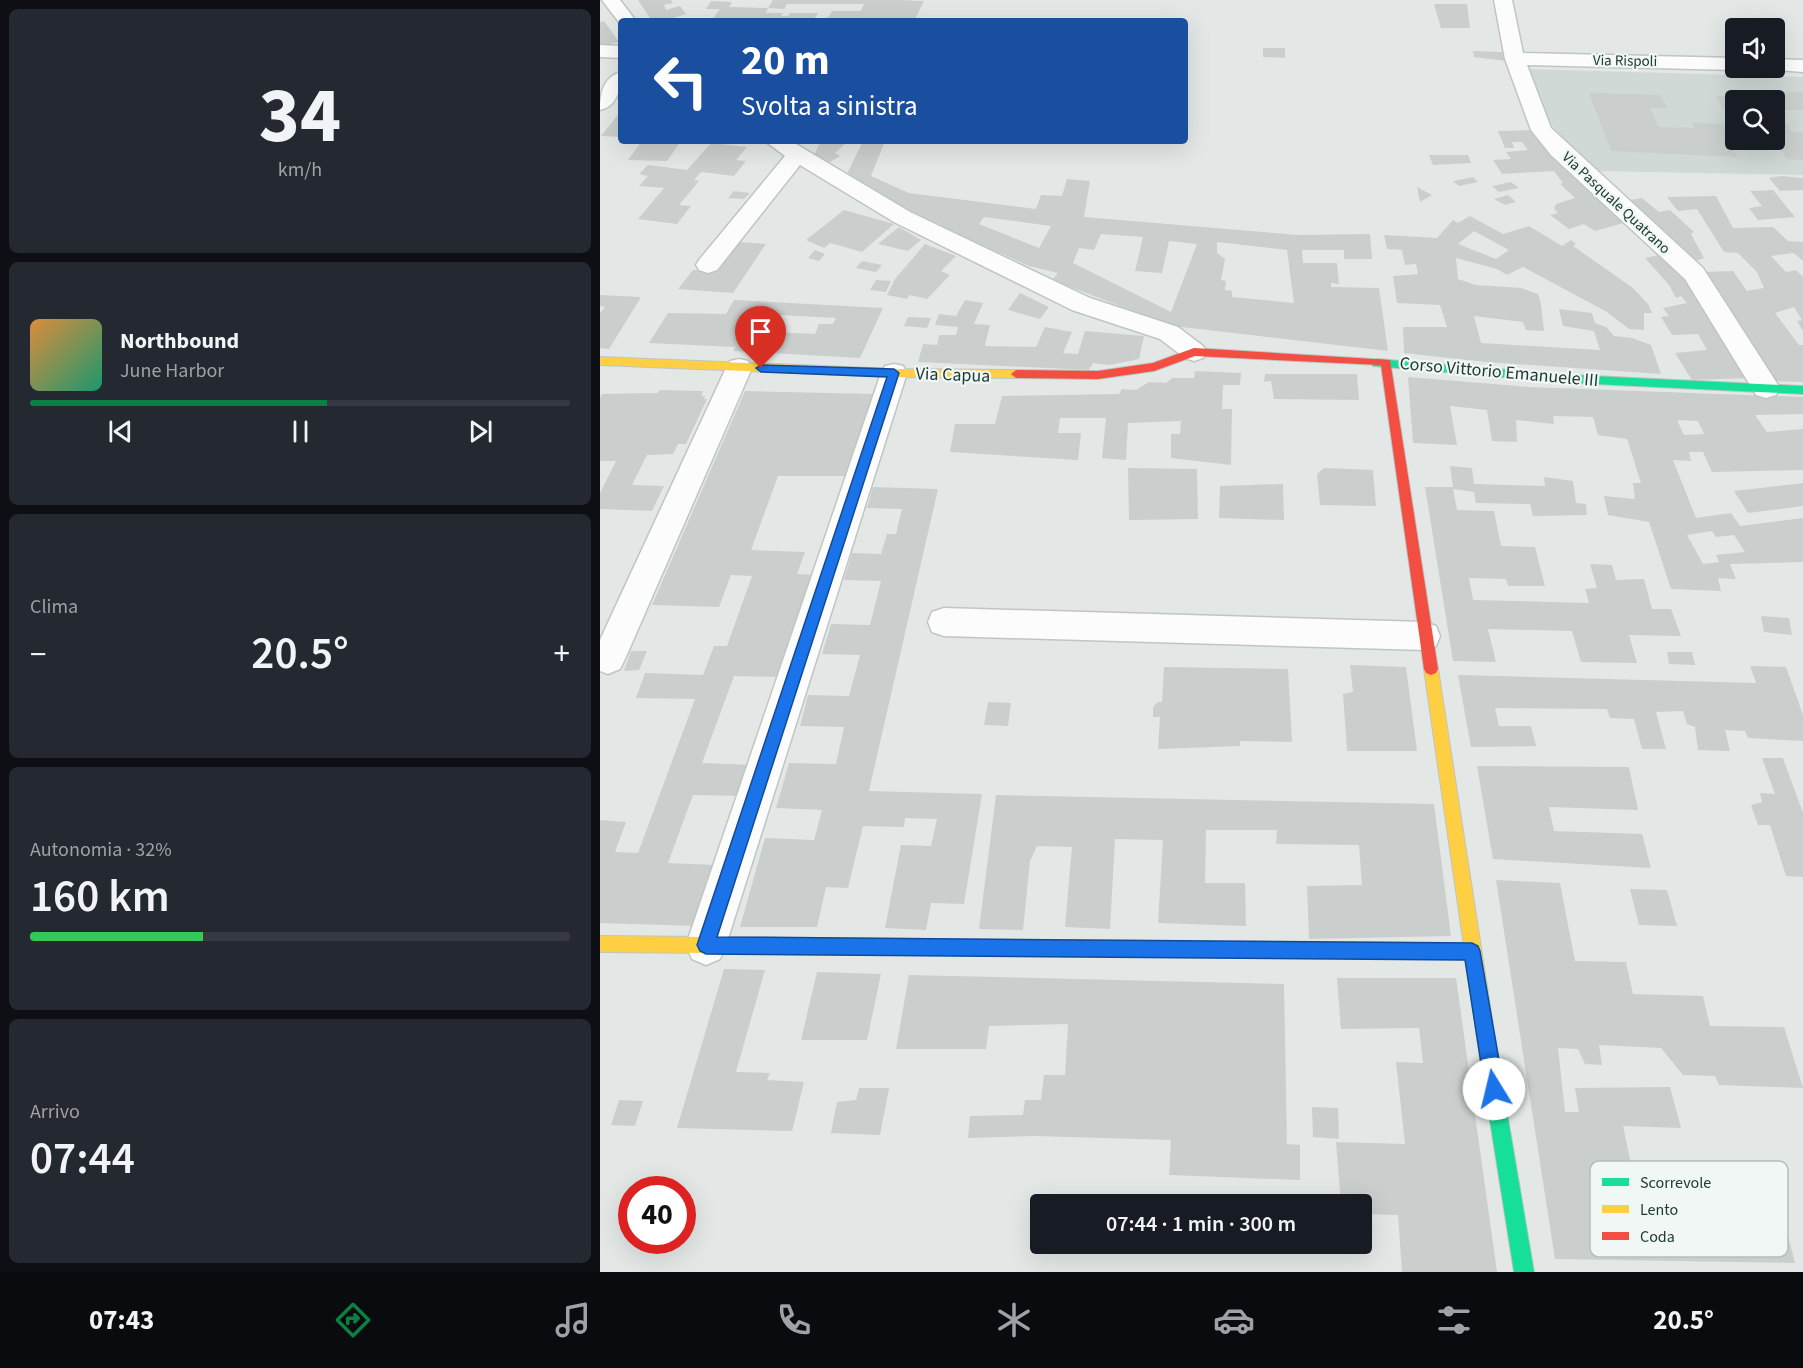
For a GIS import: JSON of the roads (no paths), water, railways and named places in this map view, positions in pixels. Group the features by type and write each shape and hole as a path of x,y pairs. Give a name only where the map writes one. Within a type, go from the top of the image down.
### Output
{"street":[{"path":"611,0 625,18"},
{"name":"Via Pasquale Quatrano","path":"1503,0 1515,59 1541,130 1559,150 1694,274 1767,388"},
{"path":"600,51 618,52"},
{"name":"Via Rispoli","path":"1515,59 1725,64"},
{"path":"1785,65 1803,66"},
{"path":"600,104 618,82"},
{"path":"781,144 902,218 1081,304 1169,333 1194,352"},
{"path":"708,265 797,154"},
{"name":"Corso Vittorio Emanuele III","path":"1194,352 1386,363 1573,379 1803,390"},
{"name":"Via Capua","path":"600,361 894,373 1098,375 1154,367 1194,352"},
{"path":"1386,363 1424,636 1524,1272"},
{"path":"608,659 739,368"},
{"path":"706,945 894,373"},
{"path":"944,622 1424,636"},
{"path":"600,944 1472,951"}]}
